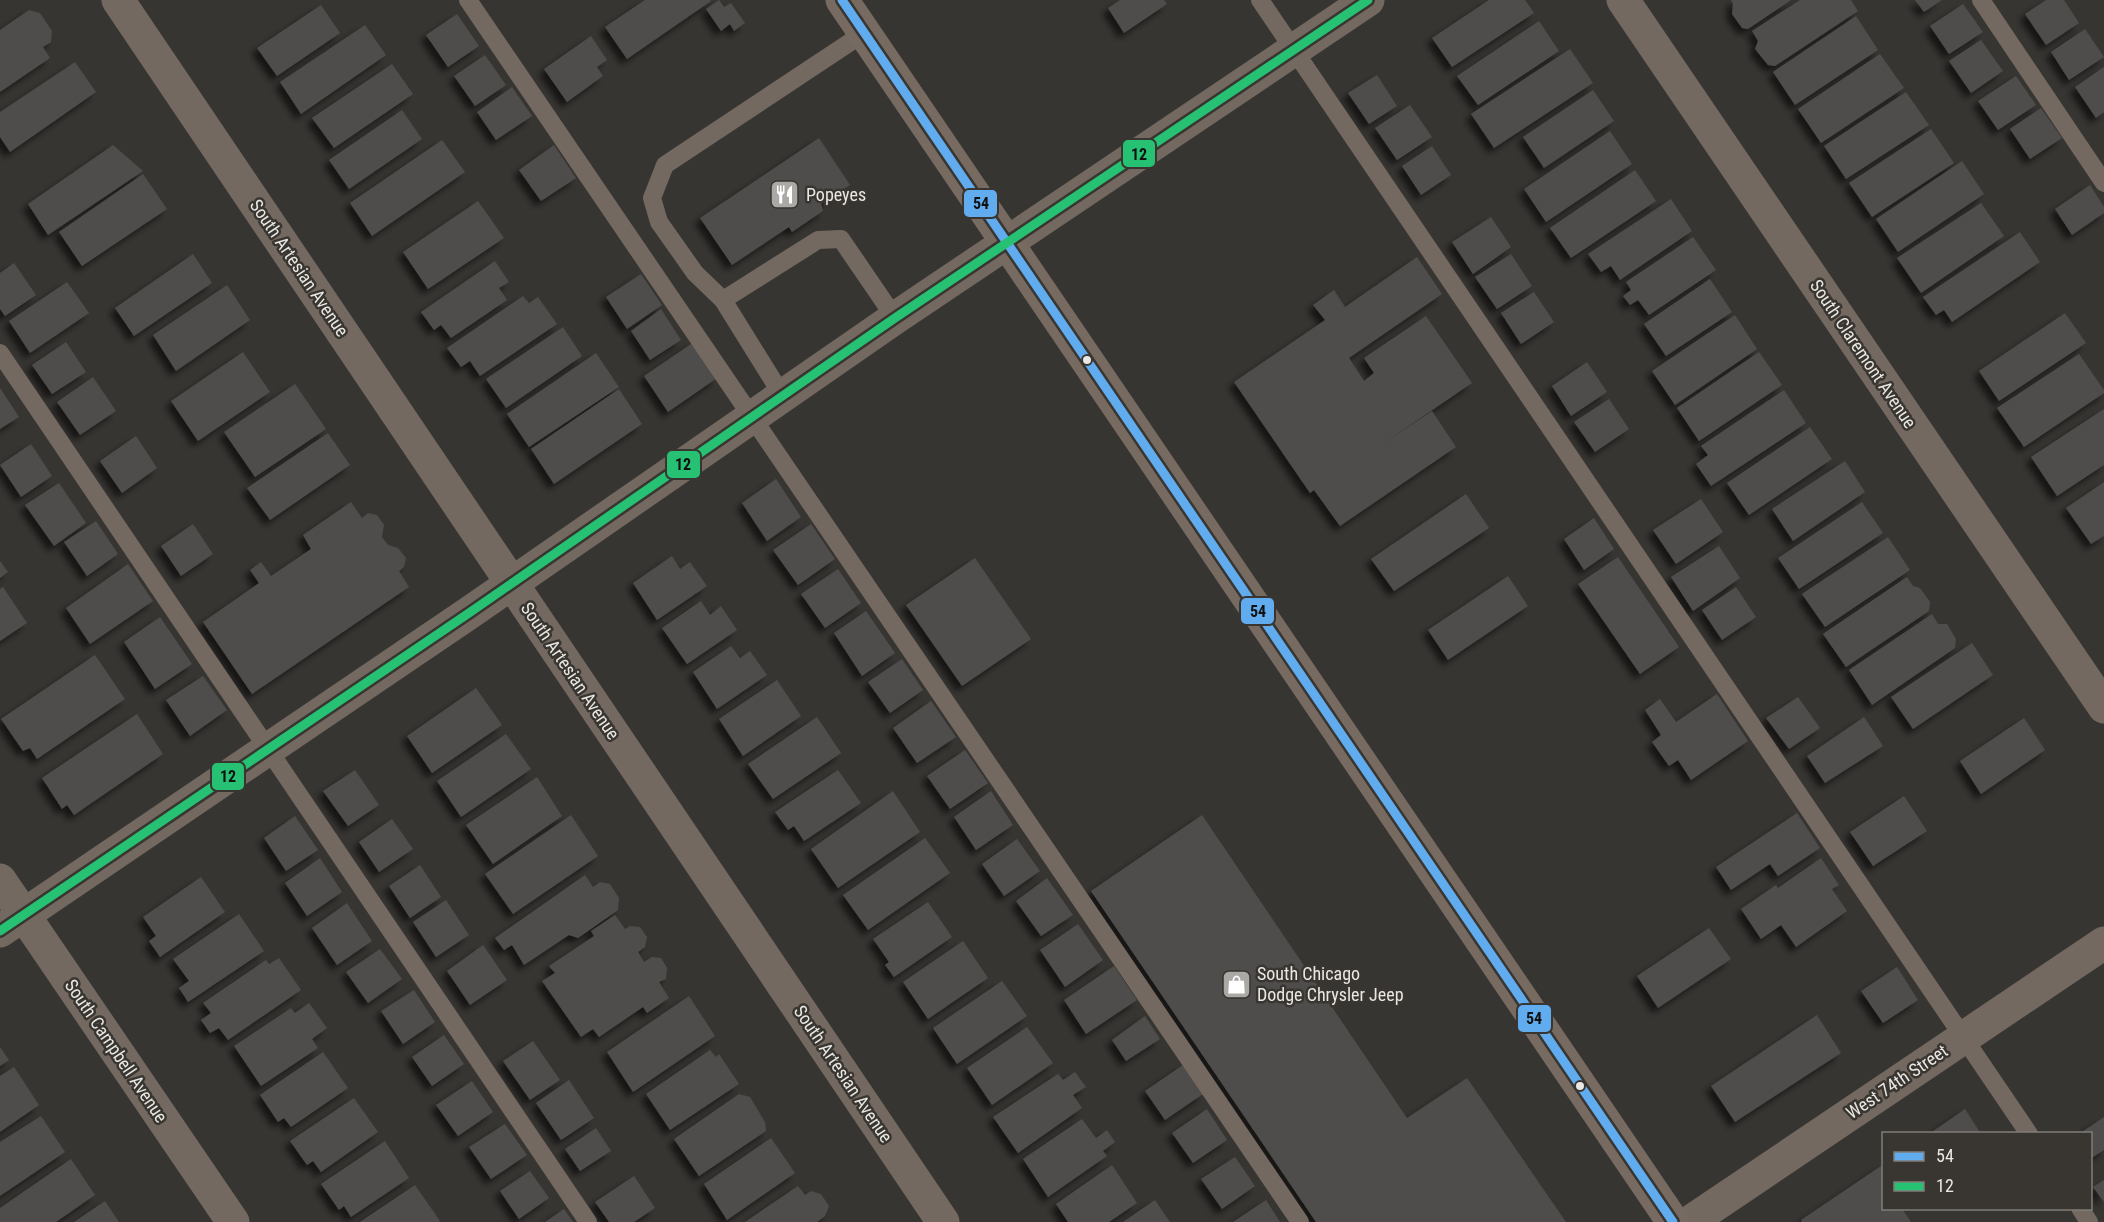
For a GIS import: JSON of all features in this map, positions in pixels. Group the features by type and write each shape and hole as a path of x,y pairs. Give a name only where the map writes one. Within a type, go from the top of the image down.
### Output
{"main road":[{"path":"842,0 1005,243 1673,1222"}],"street":[{"name":"South Artesian Avenue","path":"118,0 943,1222"},
{"path":"12,923 511,584 782,394 1368,0"},
{"name":"South Claremont Avenue","path":"1623,0 2104,707"},
{"name":"South Campbell Avenue","path":"0,880 12,923 233,1222"},
{"name":"West 74th Street","path":"1690,1222 2104,943"}],"lane":[{"path":"468,0 1300,1222"},
{"path":"1260,0 2028,1132"},
{"path":"1981,0 2104,183"},
{"path":"782,394 723,300 695,273 659,222 651,198 665,165 864,33"},
{"path":"723,300 818,240 841,239 895,318"},
{"path":"0,353 588,1222"}],"building":[{"path":"645,0 711,1 627,59 605,27"},
{"path":"719,0 724,7 731,3 745,23 734,31 730,24 721,31 706,9"},
{"path":"1120,0 1164,0 1167,4 1124,33 1108,8"},
{"path":"1489,0 1525,0 1534,13 1452,67 1432,38"},
{"path":"1731,0 1791,0 1748,29 1742,28 1732,14"},
{"path":"1800,0 1851,0 1858,11 1775,66 1768,65 1755,49 1758,41 1752,31"},
{"path":"1915,0 1942,0 1924,12"},
{"path":"2046,0 2064,0 2079,23 2046,45 2025,14"},
{"path":"1963,4 1983,32 1949,54 1930,26"},
{"path":"321,5 340,33 277,76 257,48"},
{"path":"29,10 40,13 52,31 51,42 43,47 50,58 0,92 0,30"},
{"path":"457,14 479,46 448,67 426,35"},
{"path":"1856,16 1878,50 1795,105 1773,72"},
{"path":"1539,21 1559,51 1478,105 1457,76"},
{"path":"365,25 386,55 301,114 280,82"},
{"path":"2085,29 2104,57 2069,80 2051,52"},
{"path":"591,36 607,60 597,67 603,76 567,102 544,69"},
{"path":"1981,40 2003,71 1971,93 1949,61"},
{"path":"1570,49 1593,83 1494,148 1471,114"},
{"path":"1880,54 1904,88 1821,143 1798,109"},
{"path":"485,55 506,85 475,106 454,76"},
{"path":"75,62 96,92 10,152 0,137 0,112"},
{"path":"392,64 413,94 334,148 312,118"},
{"path":"2104,67 2104,112 2096,118 2075,87"},
{"path":"1377,75 1397,106 1369,124 1348,93"},
{"path":"2016,76 2036,105 1998,130 1978,101"},
{"path":"512,87 532,116 496,140 477,112"},
{"path":"1593,90 1614,121 1544,168 1523,137"},
{"path":"1906,92 1929,125 1846,179 1824,146"},
{"path":"1410,105 1432,137 1397,160 1375,128"},
{"path":"2041,108 2062,138 2030,159 2010,129"},
{"path":"402,110 422,139 349,189 329,160"},
{"path":"1931,129 1954,163 1872,217 1849,183"},
{"path":"1610,131 1632,164 1546,222 1524,189"},
{"name":"Popeyes","path":"819,138 850,185 821,204 823,211 792,232 789,227 732,265 700,218"},
{"path":"442,140 465,172 372,236 350,203"},
{"path":"113,145 143,171 48,235 28,204"},
{"path":"554,145 576,178 541,201 519,170"},
{"path":"1432,146 1451,175 1421,195 1402,166"},
{"path":"1962,161 1984,194 1898,252 1876,219"},
{"path":"1635,170 1656,201 1571,258 1550,228"},
{"path":"143,174 167,209 82,266 59,232"},
{"path":"2090,185 2104,207 2104,213 2072,235 2055,209"},
{"path":"1671,199 1692,231 1620,280 1611,266 1601,272 1588,254"},
{"path":"478,201 504,238 428,289 403,252"},
{"path":"1981,203 2004,236 1921,293 1897,258"},
{"path":"1491,217 1511,247 1473,274 1452,242"},
{"path":"2020,232 2040,262 1952,322 1944,310 1936,315 1923,297"},
{"path":"1693,237 1716,270 1649,315 1638,300 1630,305 1623,296 1631,290 1626,282"},
{"path":"193,254 212,283 134,336 115,308"},
{"path":"1511,254 1532,286 1497,309 1475,277"},
{"path":"1417,257 1442,294 1349,358 1364,381 1374,373 1364,358 1426,316 1472,383 1381,445 1432,411 1456,447 1340,526 1314,490 1310,493 1234,382 1325,320 1313,305 1334,290 1345,307"},
{"path":"495,261 509,282 499,288 507,300 451,338 441,325 434,330 421,312"},
{"path":"14,263 36,295 5,316 0,309 0,273"},
{"path":"641,274 662,305 627,329 606,297"},
{"path":"1710,279 1732,312 1666,356 1644,324"},
{"path":"67,282 89,313 30,353 9,321"},
{"path":"227,285 250,320 176,371 153,335"},
{"path":"1534,292 1554,322 1521,344 1501,313"},
{"path":"523,296 529,303 538,297 557,324 480,376 470,361 461,367 447,348"},
{"path":"661,309 681,340 650,360 631,331"},
{"path":"2065,313 2086,343 1999,401 1979,371"},
{"path":"1735,315 1757,349 1675,405 1652,371"},
{"path":"563,327 582,356 506,408 486,379"},
{"path":"66,342 86,372 52,394 32,365"},
{"path":"694,342 717,378 668,412 644,376"},
{"path":"243,352 270,392 198,441 171,401"},
{"path":"1759,352 1782,385 1699,441 1677,408"},
{"path":"596,353 619,387 529,447 507,414"},
{"path":"2079,354 2104,393 2024,447 1997,408"},
{"path":"1587,362 1607,392 1571,416 1552,386"},
{"path":"93,377 116,411 80,435 57,402"},
{"path":"295,384 326,429 255,477 224,432"},
{"path":"0,388 19,417 0,429"},
{"path":"619,389 642,424 554,484 531,449"},
{"path":"1784,390 1806,423 1711,486 1696,464 1708,455 1701,446"},
{"path":"1609,399 1629,429 1595,452 1574,422"},
{"path":"2104,409 2104,465 2057,496 2031,457"},
{"path":"1810,427 1832,459 1749,515 1727,483"},
{"path":"328,433 350,465 270,520 247,488"},
{"path":"136,436 157,468 122,493 100,461"},
{"path":"31,444 52,476 21,497 0,465"},
{"path":"1845,461 1865,492 1793,541 1772,509"},
{"path":"776,479 801,517 767,541 742,503"},
{"path":"2104,482 2104,536 2091,544 2066,508"},
{"path":"59,483 86,523 54,546 25,505"},
{"path":"1466,494 1489,528 1394,591 1371,559"},
{"path":"1701,499 1723,532 1676,564 1653,530"},
{"path":"351,502 362,518 368,513 377,515 384,525 382,537 388,545 398,548 406,558 404,567 399,571 409,587 252,694 203,622 259,583 250,570 261,562 271,576 311,549 303,535"},
{"path":"1862,502 1883,533 1799,589 1778,558"},
{"path":"1594,518 1614,549 1584,570 1564,539"},
{"path":"96,521 118,554 87,576 64,542"},
{"path":"193,524 213,554 181,576 161,546"},
{"path":"811,524 835,559 798,585 773,550"},
{"path":"1888,537 1910,570 1825,627 1802,594"},
{"path":"1719,546 1740,578 1693,611 1671,577"},
{"path":"672,556 680,569 690,562 707,586 657,620 633,583"},
{"path":"1618,557 1679,647 1640,674 1578,584"},
{"path":"975,558 1031,639 962,686 906,605"},
{"path":"0,561 8,572 0,578"},
{"path":"128,564 153,601 90,644 66,608"},
{"path":"838,569 861,603 825,628 801,594"},
{"path":"1508,576 1528,606 1448,660 1428,630"},
{"path":"1907,577 1913,586 1920,588 1930,602 1929,611 1846,667 1823,634"},
{"path":"3,587 27,623 0,641 0,589"},
{"path":"1736,587 1756,617 1722,640 1702,610"},
{"path":"701,601 710,615 721,606 737,630 687,664 662,628"},
{"path":"866,611 895,653 862,676 834,633"},
{"path":"1932,614 1938,624 1947,624 1956,639 1955,648 1872,705 1849,670"},
{"path":"160,617 192,664 155,689 124,642"},
{"path":"1972,643 1993,675 1913,729 1891,697"},
{"path":"731,646 740,658 750,651 767,675 717,709 693,672"},
{"path":"95,655 125,699 37,759 30,748 23,751 1,719"},
{"path":"902,659 923,690 890,713 868,682"},
{"path":"203,676 227,710 190,736 166,700"},
{"path":"777,680 801,716 743,756 719,719"},
{"path":"476,688 502,725 432,773 407,736"},
{"path":"1717,694 1748,741 1691,780 1678,760 1669,766 1652,742 1661,735 1645,710 1660,699 1676,722"},
{"path":"1798,697 1820,728 1789,749 1766,718"},
{"path":"931,701 956,737 917,763 893,728"},
{"path":"137,714 163,754 74,815 67,805 62,809 42,778"},
{"path":"817,717 841,753 773,799 748,764"},
{"path":"1864,717 1883,746 1825,783 1807,756"},
{"path":"2024,718 2045,750 1981,794 1960,761"},
{"path":"506,734 531,769 461,817 437,781"},
{"path":"965,750 988,783 950,809 927,776"},
{"path":"355,770 379,805 348,826 323,791"},
{"path":"838,770 861,803 804,841 794,826 788,830 775,812"},
{"path":"537,777 562,816 493,864 466,825"},
{"path":"893,791 920,832 838,888 811,849"},
{"path":"991,791 1013,825 976,850 954,817"},
{"path":"1904,796 1927,831 1873,866 1850,832"},
{"path":"1797,813 1820,848 1778,876 1770,864 1731,890 1716,867"},
{"path":"571,815 598,856 513,914 485,874"},
{"name":"South Chicago Dodge Chrysler Jeep","path":"1202,815 1407,1118 1467,1078 1566,1222 1316,1222 1091,891"},
{"path":"295,816 318,850 286,871 264,838"},
{"path":"392,819 413,849 379,872 359,842"},
{"path":"925,838 950,873 868,930 843,895"},
{"path":"1017,839 1040,871 1004,896 982,864"},
{"path":"320,858 342,892 307,916 285,883"},
{"path":"1821,858 1839,885 1832,889 1847,911 1796,947 1781,925 1761,939 1741,909 1776,885 1778,888"},
{"path":"420,865 441,897 410,918 389,886"},
{"path":"585,875 593,887 600,882 610,884 619,898 618,910 578,938 569,935 524,965 512,945 504,950 495,938"},
{"path":"201,877 225,912 160,957 149,941 156,936 143,917"},
{"path":"1047,878 1073,915 1041,936 1016,901"},
{"path":"446,900 469,935 436,957 413,922"},
{"path":"928,902 952,937 894,977 885,965 889,962 873,939"},
{"path":"347,903 372,941 337,965 312,928"},
{"path":"239,914 264,951 188,1002 179,988 189,981 173,959"},
{"path":"615,915 625,929 630,926 640,927 647,937 645,947 638,952 644,962 652,957 661,958 667,968 666,979 659,982 669,998 647,1013 643,1007 599,1037 593,1029 581,1037 542,981 555,973 549,966 594,936 591,931"},
{"path":"1078,924 1103,960 1065,987 1040,950"},
{"path":"1709,928 1731,959 1658,1008 1637,976"},
{"path":"963,941 988,978 928,1019 903,982"},
{"path":"483,945 507,980 470,1005 447,971"},
{"path":"380,949 402,979 368,1003 346,972"},
{"path":"279,958 301,990 228,1040 219,1028 210,1033 201,1020 211,1013 203,1003 266,960 269,964"},
{"path":"1114,966 1137,1000 1086,1034 1064,1000"},
{"path":"1897,967 1918,1000 1883,1023 1861,991"},
{"path":"1002,981 1027,1016 957,1064 933,1028"},
{"path":"414,990 435,1022 403,1044 381,1011"},
{"path":"689,996 715,1036 633,1092 607,1052"},
{"path":"309,1003 327,1028 312,1039 318,1048 261,1086 234,1046 291,1008 295,1013"},
{"path":"1817,1015 1841,1053 1735,1122 1711,1086"},
{"path":"1145,1016 1160,1039 1126,1061 1112,1040"},
{"path":"1027,1027 1053,1063 992,1105 967,1068"},
{"path":"444,1035 464,1064 432,1086 412,1057"},
{"path":"533,1041 560,1080 530,1100 503,1061"},
{"path":"0,1047 9,1060 0,1066"},
{"path":"710,1050 716,1057 719,1054 739,1084 670,1130 646,1094"},
{"path":"323,1052 348,1088 291,1127 284,1118 278,1122 260,1095"},
{"path":"1183,1065 1203,1094 1165,1120 1145,1091"},
{"path":"14,1067 39,1105 0,1132 0,1076"},
{"path":"1075,1072 1086,1087 1073,1095 1082,1108 1018,1153 993,1117 1058,1074 1063,1080"},
{"path":"569,1080 594,1118 561,1140 536,1103"},
{"path":"472,1081 493,1112 458,1136 436,1105"},
{"path":"739,1094 750,1097 765,1122 766,1131 699,1176 674,1139"},
{"path":"354,1098 378,1132 321,1172 313,1161 307,1165 290,1141"},
{"path":"1207,1109 1227,1140 1193,1163 1172,1133"},
{"path":"1965,1109 1980,1132 1932,1132"},
{"path":"41,1116 65,1152 0,1196 0,1142"},
{"path":"2104,1117 2104,1150 2092,1158 2092,1132 2082,1132"},
{"path":"1082,1119 1096,1138 1107,1130 1115,1142 1103,1151 1107,1156 1048,1197 1023,1159"},
{"path":"505,1124 527,1155 491,1179 469,1147"},
{"path":"596,1128 611,1151 580,1171 565,1149"},
{"path":"771,1138 795,1173 727,1220 704,1184"},
{"path":"385,1141 409,1178 351,1217 344,1206 339,1210 321,1184"},
{"path":"1235,1157 1255,1186 1222,1209 1201,1179"},
{"path":"71,1159 95,1195 56,1222 0,1222 0,1208"},
{"path":"1112,1165 1137,1203 1109,1222 1068,1222 1056,1204"},
{"path":"1882,1165 1882,1210 1903,1210 1911,1222 1802,1222 1801,1220"},
{"path":"530,1171 549,1198 519,1219 500,1191"},
{"path":"634,1176 655,1208 634,1222 609,1222 595,1202"},
{"path":"2104,1180 2104,1202 2093,1187"},
{"path":"415,1185 440,1221 360,1222"},
{"path":"798,1186 805,1195 811,1191 821,1194 829,1206 825,1216 817,1222 745,1222"},
{"path":"1155,1200 1170,1222 1123,1222"},
{"path":"1266,1200 1280,1222 1233,1222"},
{"path":"105,1201 119,1222 74,1222"},
{"path":"564,1209 573,1222 545,1222"}],"transit line":[{"name":"54","path":"842,0 1673,1222"},
{"name":"12","path":"0,931 469,613 895,318 1368,0"}],"place":[{"name":"Popeyes","path":"785,195"},
{"name":"South Chicago Dodge Chrysler Jeep","path":"1236,984"}]}
